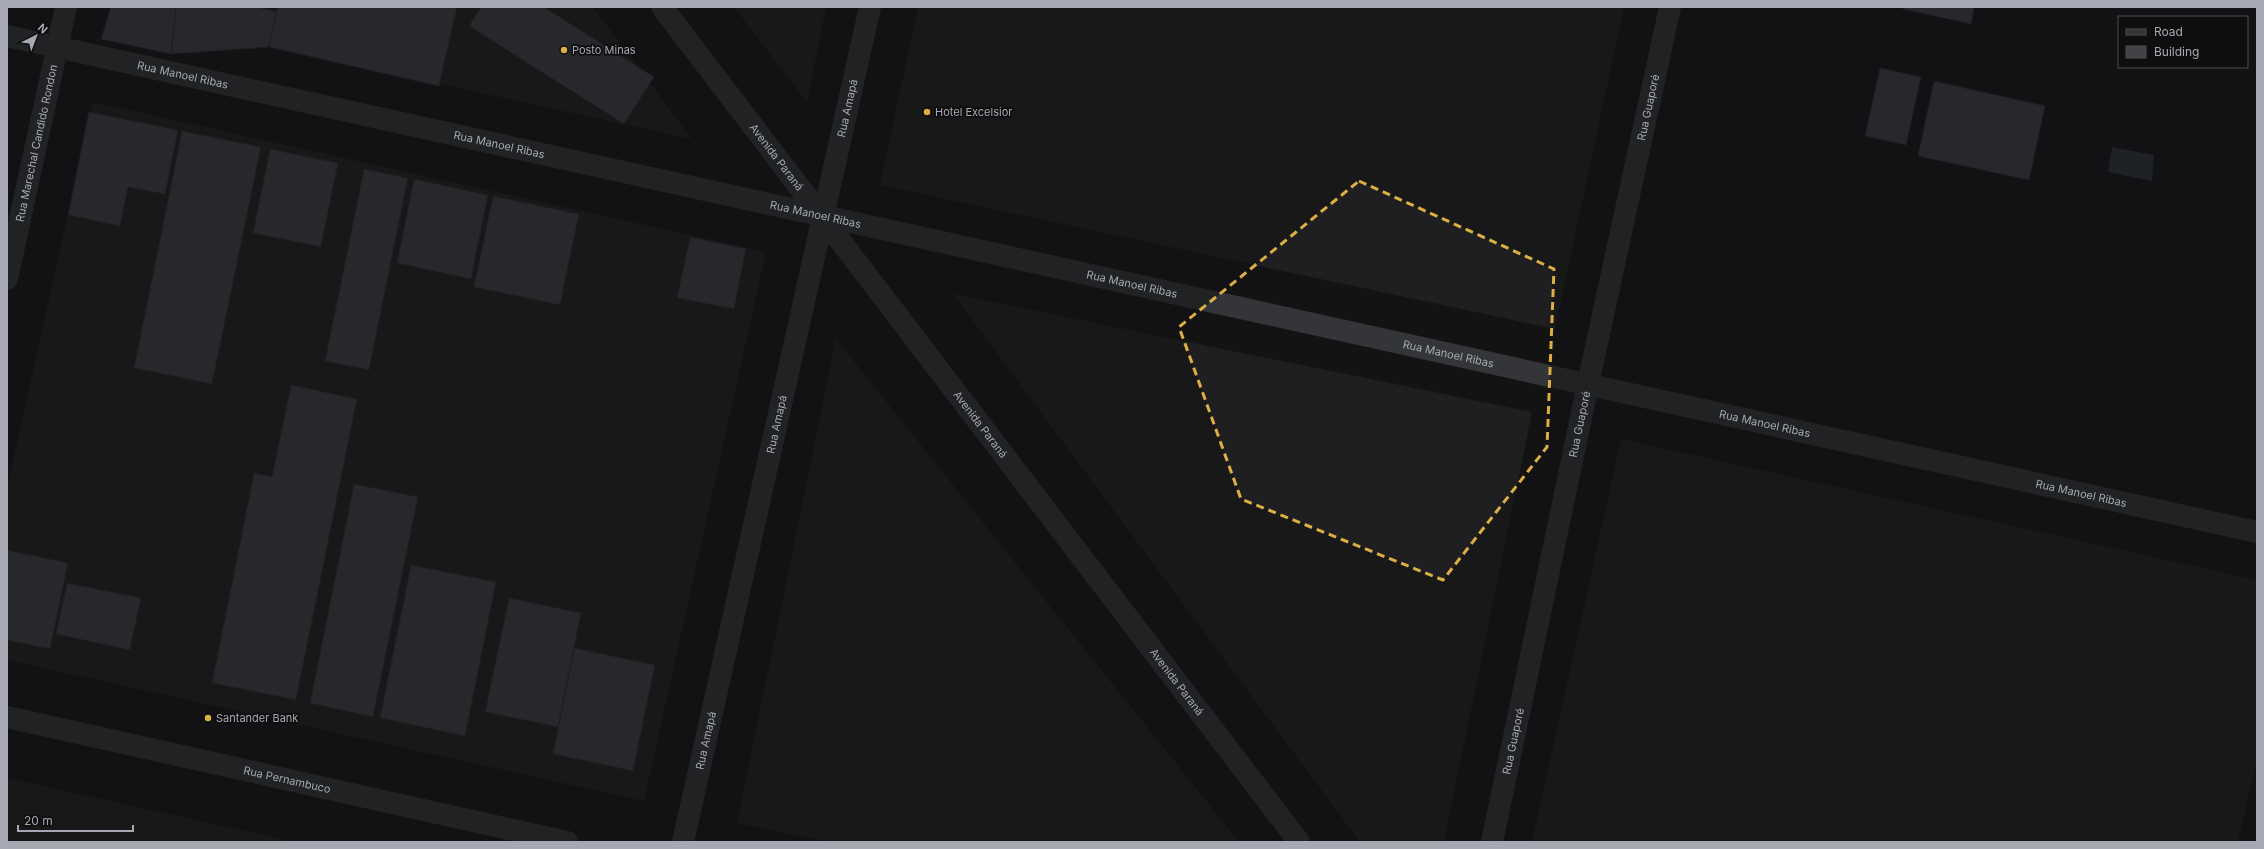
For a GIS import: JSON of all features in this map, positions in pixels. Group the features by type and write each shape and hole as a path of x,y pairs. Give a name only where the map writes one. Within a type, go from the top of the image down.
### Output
{"street":[{"name":"Rua Marechal Candido Rondon","path":"7,279 66,7"},
{"name":"Avenida Paraná","path":"662,7 1299,842"},
{"name":"Rua Amapá","path":"683,842 870,7"},
{"name":"Rua Guaporé","path":"1492,842 1588,384 1670,7"},
{"name":"Rua Manoel Ribas","path":"7,36 2257,532"},
{"name":"Rua Pernambuco","path":"7,717 566,842"}],"highlighted area":[{"path":"1359,181 1554,269 1547,447 1443,580 1241,499 1179,327"}],"shaded area":[{"path":"110,7 593,7 692,139 109,12"},
{"path":"734,7 826,7 807,102"},
{"path":"918,7 1624,7 1555,329 880,185"},
{"path":"93,102 766,252 644,801 7,660 7,487"},
{"path":"2112,147 2154,155 2152,181 2108,172"},
{"path":"953,294 1532,412 1444,842 1360,842"},
{"path":"836,339 1239,842 828,842 737,823"},
{"path":"1621,439 2257,580 2257,759 2238,842 1532,842"},
{"path":"7,778 296,842 7,842"}],"building":[{"path":"111,7 176,7 171,54 101,39"},
{"path":"176,7 257,7 277,12 269,47 171,54"},
{"path":"278,7 457,7 439,86 269,47"},
{"path":"481,7 544,7 654,77 624,124 469,26"},
{"path":"1903,7 1974,7 1971,24 1903,9"},
{"path":"1880,68 1921,77 1906,145 1865,136"},
{"path":"1934,81 2045,106 2029,180 1918,156"},
{"path":"89,112 178,130 165,194 128,187 120,226 68,215"},
{"path":"182,131 261,147 212,384 134,368"},
{"path":"270,149 338,163 321,247 253,233"},
{"path":"364,169 408,178 369,370 325,361"},
{"path":"414,179 488,195 471,279 397,263"},
{"path":"493,196 579,214 560,305 474,287"},
{"path":"690,237 746,249 734,309 677,298"},
{"path":"291,385 357,399 296,700 212,683 254,473 272,477"},
{"path":"354,484 418,497 373,717 310,703"},
{"path":"7,550 68,563 50,649 7,640"},
{"path":"411,565 496,582 465,736 380,718"},
{"path":"67,583 141,598 130,650 56,634"},
{"path":"509,598 581,613 558,727 485,712"},
{"path":"574,648 655,665 633,771 553,754"}],"place":[{"name":"Posto Minas","path":"564,50"},
{"name":"Hotel Excelsior","path":"927,112"},
{"name":"Santander Bank","path":"208,718"}]}
